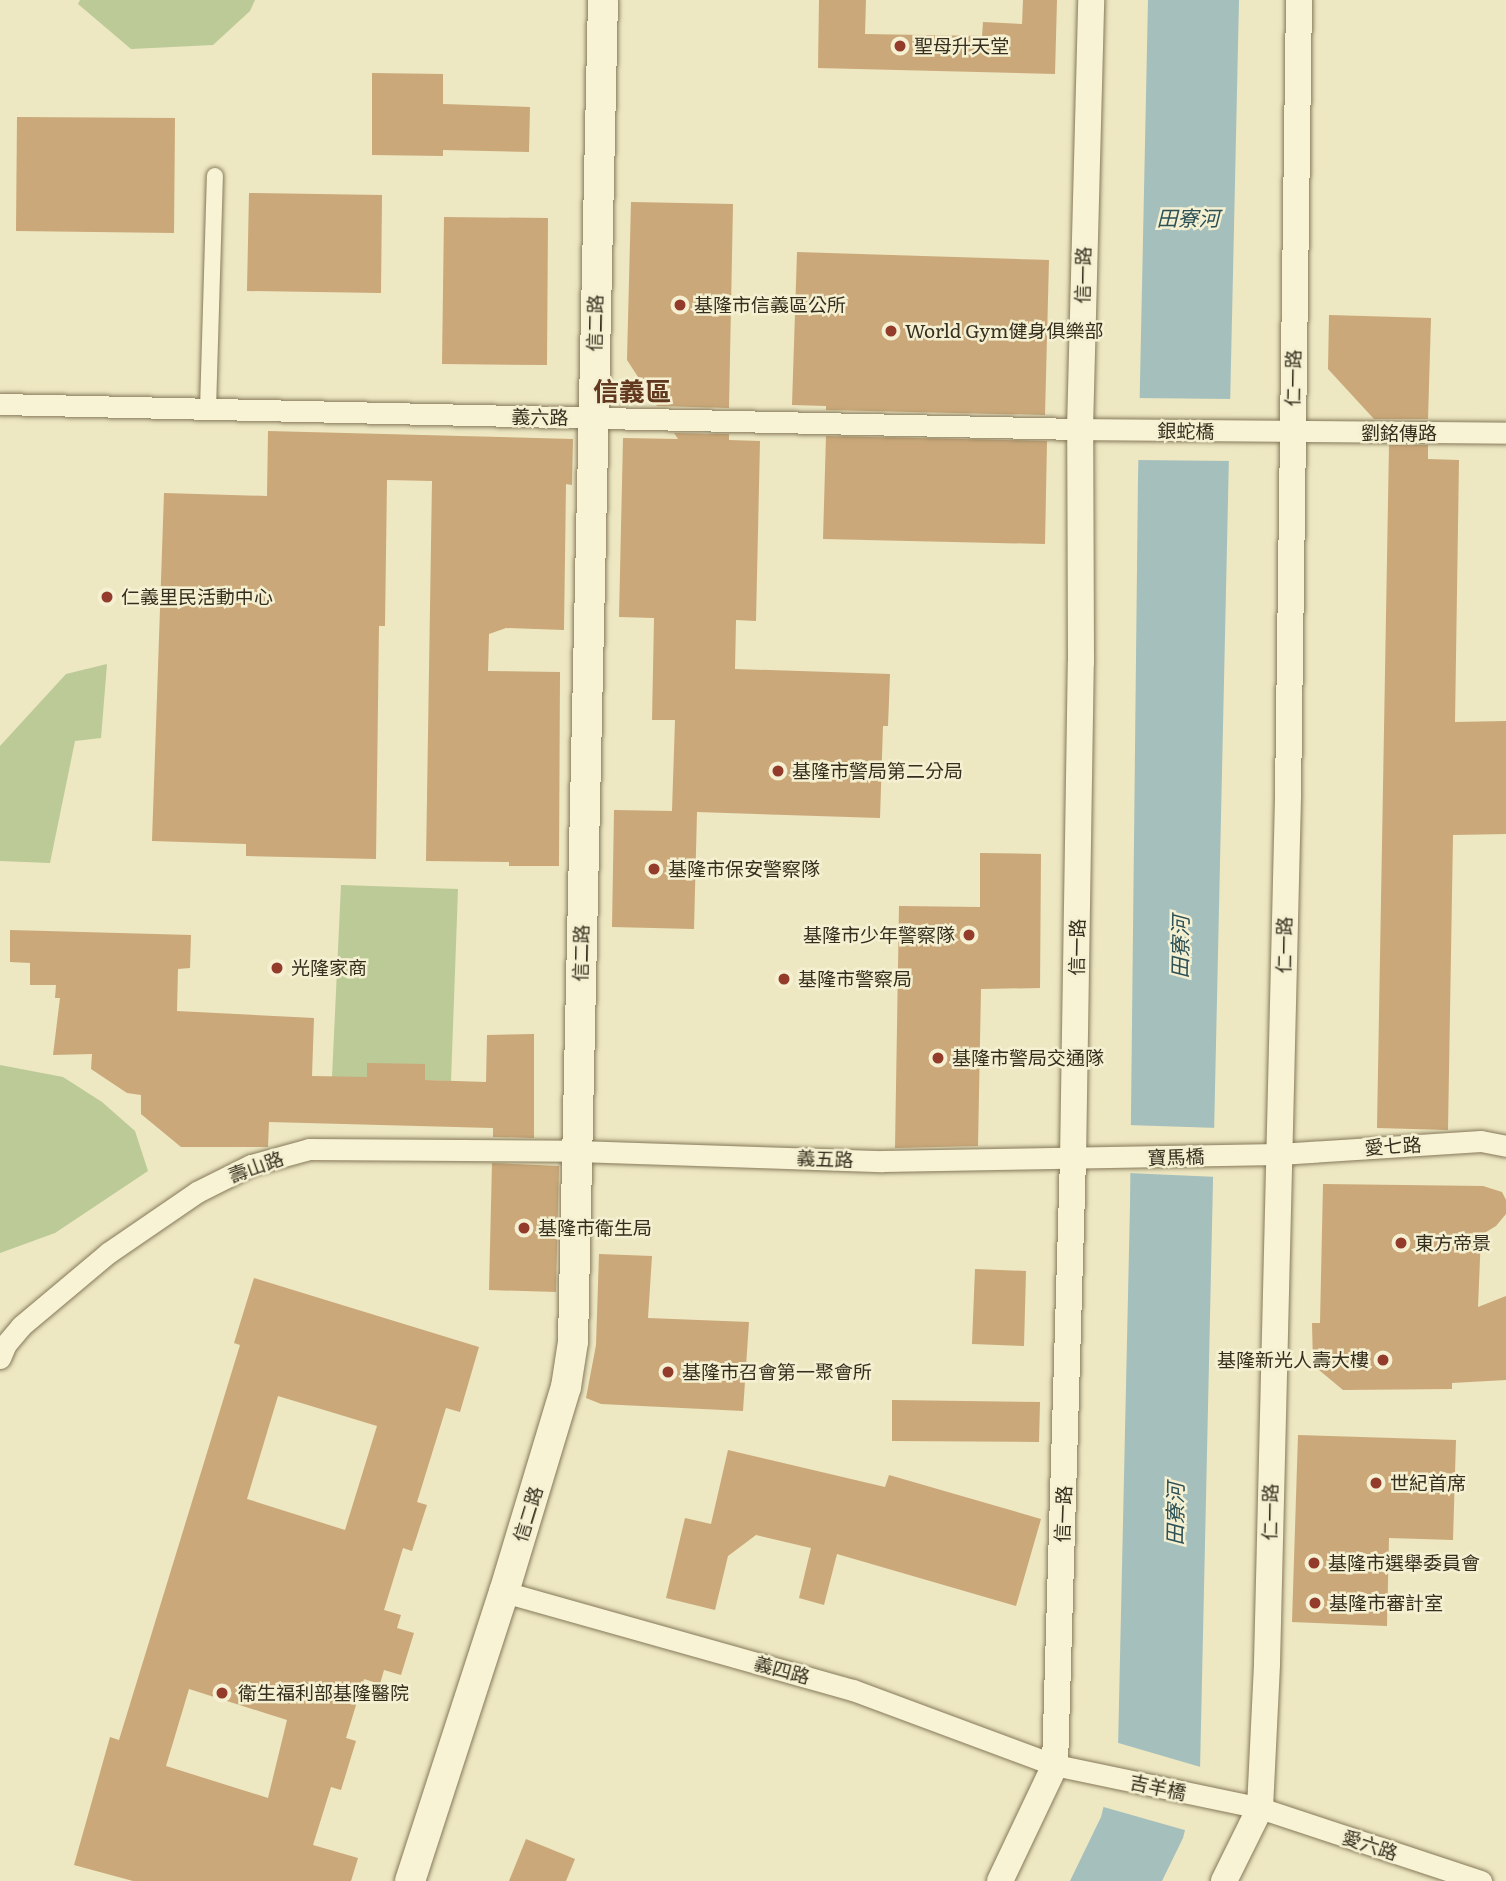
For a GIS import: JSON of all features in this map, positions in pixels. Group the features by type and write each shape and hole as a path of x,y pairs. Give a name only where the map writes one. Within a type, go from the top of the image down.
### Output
{"main road":[{"name":"信二路","path":"410,1881 504,1592 566,1387 573,1342 603,0"}],"street":[{"name":"信一路","path":"1000,1881 1055,1765 1073,1160 1081,662 1080,429 1091,0"},
{"name":"仁一路","path":"1224,1881 1260,1808 1279,1154 1299,0"},
{"path":"208,409 215,176"},
{"name":"義六路","path":"0,404 1080,429"},
{"name":"銀蛇橋","path":"1080,429 1292,432"},
{"name":"劉銘傳路","path":"1292,432 1506,433"},
{"name":"愛七路","path":"1279,1154 1481,1141 1506,1146"},
{"name":"壽山路","path":"0,1358 6,1344 21,1326 108,1253 197,1192 251,1165 309,1149 578,1151"},
{"name":"義五路","path":"578,1151 883,1161 1073,1160"},
{"name":"寶馬橋","path":"1073,1160 1279,1154"},
{"name":"義四路","path":"504,1592 853,1690 1055,1765"},
{"name":"吉羊橋","path":"1055,1765 1260,1808"},
{"name":"愛六路","path":"1260,1808 1481,1881"}],"green space":[{"path":"80,0 255,0 250,11 213,45 131,49 78,4"},
{"path":"107,664 101,738 75,741 50,863 0,861 0,746 66,674"},
{"path":"341,885 458,889 451,1081 332,1077"},
{"path":"0,1065 63,1077 102,1102 135,1131 148,1171 55,1233 0,1253"}],"water":[{"name":"田寮河","path":"1148,0 1239,0 1200,1770 1183,1838 1162,1881 1070,1881 1101,1817 1118,1749 1130,1205 1138,478"}],"pier":[{"path":"1136,398 1233,399 1232,461 1135,460"},
{"path":"1127,1125 1219,1128 1218,1177 1127,1173"},
{"path":"1115,1742 1204,1768 1188,1831 1100,1806"}],"building":[{"path":"819,0 866,0 865,34 982,36 983,22 1022,24 1023,0 1057,0 1055,74 818,68"},
{"path":"372,73 443,74 443,104 530,107 529,152 443,150 443,156 372,155"},
{"path":"17,117 175,118 174,233 16,231"},
{"path":"249,193 382,195 381,293 247,291"},
{"name":"基隆市信義區公所","path":"631,202 733,204 729,408 657,406 627,360"},
{"path":"444,217 548,218 547,365 442,364"},
{"path":"797,252 1049,260 1045,415 826,410 826,406 792,405"},
{"path":"1329,315 1431,318 1428,419 1374,419 1328,369"},
{"path":"268,431 573,439 572,485 566,484 564,630 506,628 489,634 488,671 560,672 559,866 509,866 509,862 426,861 432,481 387,480 385,626 379,626 376,859 246,856 246,844 152,841 164,493 267,496"},
{"path":"674,433 729,434 729,440 760,441 756,621 736,620 735,669 890,674 888,726 883,726 880,818 697,812 694,929 612,927 614,810 672,811 675,720 652,720 654,618 619,617 623,438 678,439"},
{"path":"826,436 1047,441 1045,544 823,539"},
{"path":"1389,445 1428,445 1428,459 1459,460 1455,722 1506,721 1506,834 1453,835 1448,1130 1377,1128"},
{"path":"980,853 1041,854 1040,988 981,989 978,1146 895,1148 899,906 980,907"},
{"path":"10,930 191,935 190,968 178,969 177,1011 314,1018 312,1076 367,1077 367,1063 425,1064 425,1080 486,1082 487,1035 534,1034 534,1138 493,1137 493,1128 269,1122 268,1147 181,1147 141,1114 141,1095 127,1093 91,1069 92,1054 53,1055 60,998 55,998 56,985 30,985 30,963 10,962"},
{"name":"基隆市衛生局","path":"492,1163 559,1166 556,1292 489,1290"},
{"path":"1323,1184 1483,1186 1502,1192 1506,1200 1506,1214 1496,1226 1481,1235 1478,1307 1506,1296 1506,1380 1452,1383 1452,1389 1343,1390 1313,1365 1312,1323 1320,1323"},
{"name":"基隆市召會第一聚會所","path":"599,1254 652,1256 648,1318 749,1322 743,1411 601,1404 586,1398 596,1345"},
{"path":"975,1269 1026,1271 1024,1346 972,1344"},
{"path":"254,1278 479,1347 460,1412 446,1408 417,1502 427,1505 412,1551 403,1548 384,1610 401,1615 397,1628 414,1633 401,1675 384,1670 380,1684 364,1679 346,1738 356,1741 341,1790 331,1787 313,1845 358,1858 351,1881 133,1881 74,1865 110,1737 119,1740 240,1345 234,1343","holes":["278,1396 377,1426 345,1530 247,1499","189,1689 287,1720 268,1798 166,1766"]},
{"path":"892,1400 1040,1402 1039,1442 892,1441"},
{"name":"世紀首席","path":"1298,1435 1456,1440 1453,1540 1389,1538 1387,1626 1292,1622"},
{"path":"728,1450 885,1487 889,1475 1041,1519 1016,1606 837,1554 824,1605 799,1598 811,1548 756,1535 728,1556 715,1610 666,1598 685,1518 711,1524"},
{"path":"526,1839 575,1859 566,1881 509,1881"}],"place":[{"name":"聖母升天堂","path":"900,46"},
{"name":"基隆市信義區公所","path":"680,305"},
{"name":"World Gym健身俱樂部","path":"891,331"},
{"name":"仁義里民活動中心","path":"107,597"},
{"name":"基隆市警局第二分局","path":"778,771"},
{"name":"基隆市保安警察隊","path":"654,869"},
{"name":"基隆市少年警察隊","path":"969,935"},
{"name":"光隆家商","path":"277,968"},
{"name":"基隆市警察局","path":"784,979"},
{"name":"基隆市警局交通隊","path":"938,1058"},
{"name":"基隆市衛生局","path":"524,1228"},
{"name":"東方帝景","path":"1401,1243"},
{"name":"基隆新光人壽大樓","path":"1383,1360"},
{"name":"基隆市召會第一聚會所","path":"668,1372"},
{"name":"世紀首席","path":"1376,1483"},
{"name":"基隆市選舉委員會","path":"1314,1563"},
{"name":"基隆市審計室","path":"1315,1603"},
{"name":"衛生福利部基隆醫院","path":"222,1693"}],"district":[{"name":"信義區","path":"632,390"}]}
